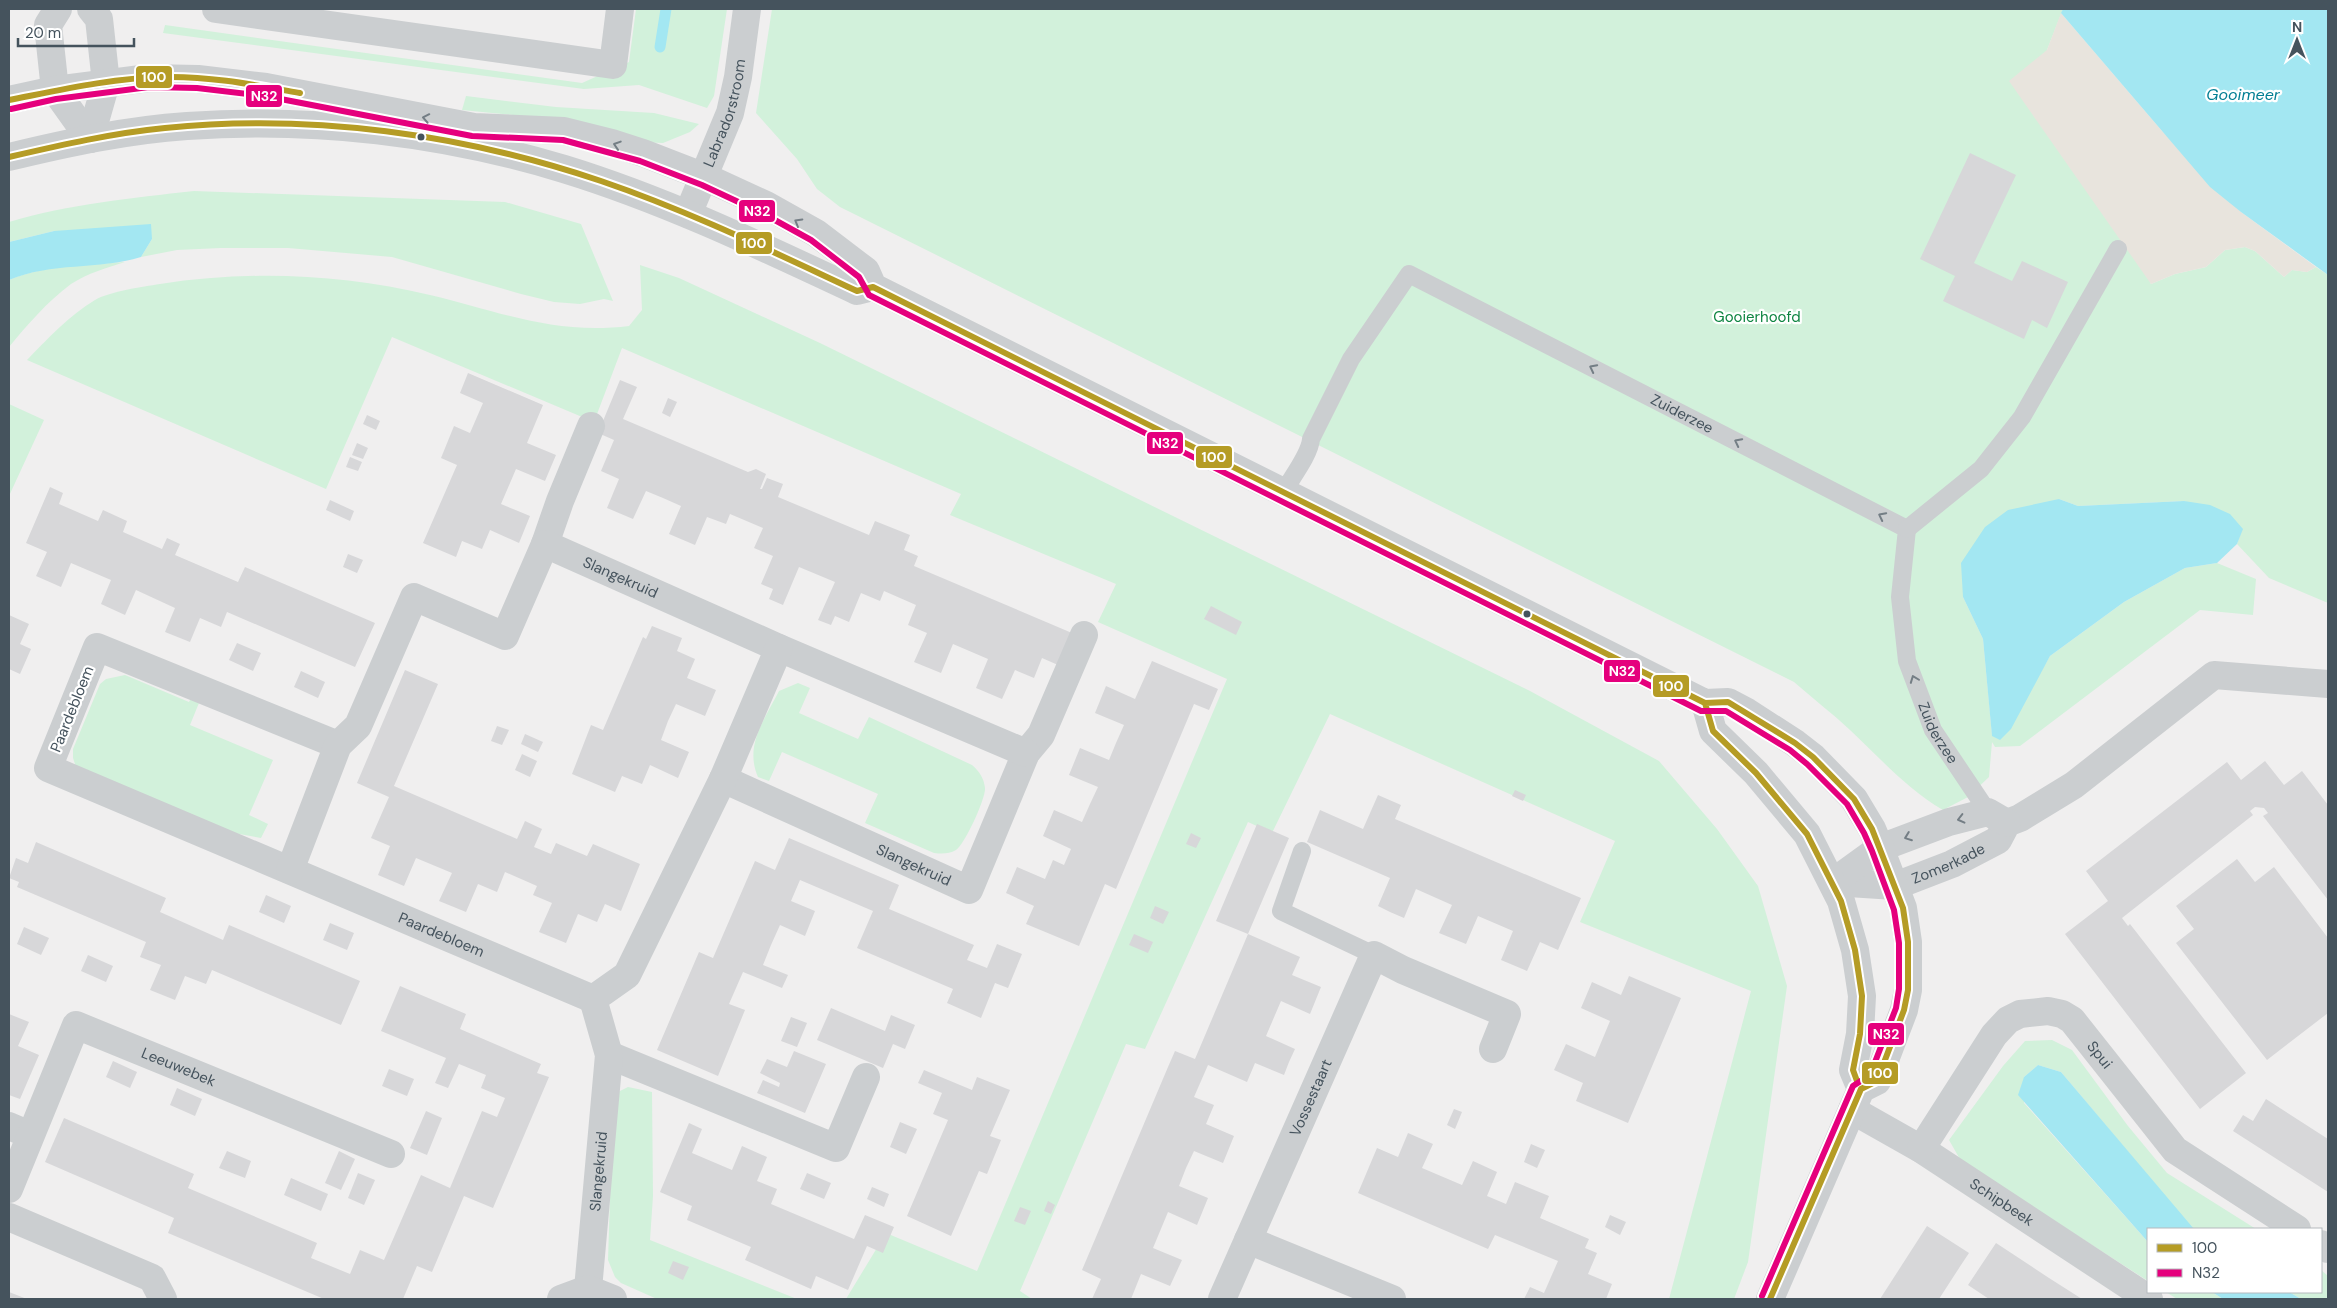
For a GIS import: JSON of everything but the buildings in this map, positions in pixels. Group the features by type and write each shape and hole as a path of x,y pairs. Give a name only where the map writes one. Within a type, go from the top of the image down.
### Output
{"street":[{"path":"58,9 48,26 55,90 90,139"},
{"path":"90,139 106,83 99,19 91,9"},
{"path":"216,9 612,65 620,9"},
{"name":"Labradorstroom","path":"688,214 730,112 738,77 747,9"},
{"path":"9,100 55,90 106,83 168,78 243,83 474,127 564,131 620,146 704,177 766,205 816,233 866,271 873,287"},
{"path":"9,157 90,139 186,126 294,124 424,137 537,161 592,178 688,214 858,290 873,287 1705,703 1728,702 1795,743 1813,757 1854,799 1872,829 1903,908 1906,927 1908,990 1904,1010 1877,1081 1856,1100 1770,1299"},
{"path":"290,870 338,745 358,726 414,597 505,636 545,544 560,501 591,426"},
{"name":"Slangekruid","path":"545,544 779,648 1026,753"},
{"name":"Slangekruid","path":"723,779 969,890 1026,753 1041,735 1084,635"},
{"name":"Paardebloem","path":"338,745 97,647 48,768 593,999"},
{"path":"593,999 627,975 723,779 779,648"},
{"name":"Zomerkade","path":"1833,882 1880,848 1949,822 2020,818 2074,785 2214,675 2328,684"},
{"path":"1705,703 1713,731 1756,773 1798,821 1816,847 1833,882 1849,923 1859,973 1862,1019 1853,1070 1856,1100"},
{"name":"Zomerkade","path":"1833,882 1895,886 1952,864 1998,840 1998,818"},
{"path":"1374,954 1403,970 1507,1014 1493,1049"},
{"name":"Vossestaart","path":"1222,1299 1374,954"},
{"name":"Slangekruid","path":"588,1288 609,1055 593,999"},
{"name":"Spui","path":"1921,1149 1994,1035 2008,1020 2034,1012 2062,1014 2072,1020 2092,1043 2175,1150 2296,1228"},
{"name":"Leeuwebek","path":"9,1189 19,1131 76,1025 391,1154"},
{"path":"609,1055 836,1148 866,1077"},
{"name":"Schipbeek","path":"1856,1100 1921,1149 2149,1299"},
{"path":"9,1217 152,1278 163,1299"},
{"path":"1248,1240 1392,1299"},
{"path":"561,1299 588,1288 613,1299"}],"lane":[{"path":"1907,529 1981,469 2022,417 2118,249"},
{"name":"Zuiderzee","path":"1284,491 1311,448 1311,439 1351,359 1409,274 1907,529 1900,597 1907,661 1933,730 1998,818"},
{"path":"1302,851 1281,911 1374,954"}],"green space":[{"path":"636,9 727,9 714,96 707,108 639,85 584,89 163,33 165,25 582,83 629,62"},
{"name":"Gooierhoofd","path":"772,9 2063,9 2047,50 2151,284 2175,274 2206,267 2225,250 2245,247 2255,251 2284,277 2292,270 2307,272 2316,267 2328,275 2328,603 2269,578 2237,544 2242,529 2184,501 2078,506 2059,499 1963,597 1983,639 1992,735 2030,691 2050,656 2124,602 2185,568 2217,563 2256,579 2253,615 2200,610 2020,746 1995,747 1992,742 1989,777 1968,797 1943,810 1894,773 1843,724 1794,682 840,207 817,189 797,159 756,113"},
{"path":"466,96 556,107 654,113 699,124 690,132 663,143 639,142 552,119 462,110"},
{"path":"194,191 505,202 581,224 613,301 604,299 580,304 554,302 392,257 288,248 221,248 177,250 141,257 152,239 54,231 9,242 9,222 78,206"},
{"path":"125,262 91,274 71,284 38,314 9,347 9,280 37,271"},
{"path":"640,265 679,278 820,343 1530,691 1659,761 1717,829 1758,886 1787,986 1748,1262 1734,1299 1669,1299 1751,991 1580,922 1615,841 1330,714 1272,833 1248,822 1145,1049 1126,1044 1020,1291 1032,1299 846,1299 886,1233 977,1271 1227,679 1098,622 1116,584 950,515 961,494 622,348 594,422 392,337 326,489 27,360 68,320 95,300 109,294 160,284 228,277 295,276 363,282 430,295 504,315 552,325 602,328 629,326 642,310"},
{"path":"9,404 44,420 9,496"},
{"path":"125,675 189,702 193,694 201,698 190,725 273,760 249,815 268,824 261,838 211,829 76,767 73,749 100,684 106,679"},
{"path":"798,683 810,688 799,713 858,739 869,717 972,765 977,770 984,781 984,793 979,810 956,850 934,853 865,823 878,794 782,752 769,781 758,777 753,754 758,732 779,691"},
{"path":"2052,1040 2072,1050 2128,1126 2167,1173 2254,1228 2191,1227 2061,1072 2038,1065 2024,1077 2024,1103 2147,1241 2147,1280 1961,1161 1949,1140 2003,1066 2025,1041"},
{"path":"628,1087 652,1092 653,1196 650,1240 797,1299 657,1299 621,1283 615,1277 608,1260 613,1104 618,1092"},
{"path":"2322,1271 2328,1276 2328,1299 2301,1299 2291,1293 2322,1293"},
{"path":"2168,1293 2214,1293 2223,1299 2177,1299"}],"sand":[{"path":"2061,13 2162,131 2241,212 2316,267 2307,272 2292,270 2284,277 2255,251 2245,247 2225,250 2206,267 2175,274 2151,284 2009,81 2047,50"}],"water":[{"name":"Gooimeer","path":"2063,9 2328,9 2328,275 2241,212 2210,187 2061,13"},
{"path":"151,224 152,239 141,257 109,264 58,268 25,274 9,280 9,242 54,231"},
{"path":"2059,499 2078,506 2184,501 2210,505 2230,514 2243,529 2237,544 2217,563 2185,568 2124,602 2050,656 2011,729 2000,740 1992,736 1983,639 1963,597 1961,563 1985,527 2008,510"},
{"path":"2038,1065 2061,1072 2193,1228 2147,1228 2147,1241 2018,1095 2024,1077"},
{"path":"2214,1293 2291,1293 2301,1299 2223,1299"}],"waterway":[{"path":"660,47 666,9"}],"transit line":[{"name":"100","path":"9,100 106,82 164,77 215,80 300,93"},
{"name":"N32","path":"11,109 56,99 149,87 197,88 265,96 472,136 563,140 640,161 702,185 762,213 811,240 859,277 869,295 1701,711 1726,711 1790,750 1807,764 1847,804 1864,833 1894,910 1899,943 1899,989 1896,1008 1870,1075 1853,1086 1762,1296"},
{"name":"100","path":"9,157 87,140 146,130 220,124 276,123 386,131 441,140 495,151 601,181 699,219 857,291 873,287 1705,703 1728,702 1795,743 1813,757 1854,799 1872,829 1903,908 1908,942 1908,990 1904,1010 1877,1081 1861,1089 1770,1299"},
{"name":"100","path":"1695,698 1705,703 1713,731 1756,773 1807,834 1841,901 1855,950 1862,996 1860,1034 1853,1070 1857,1081"}]}
